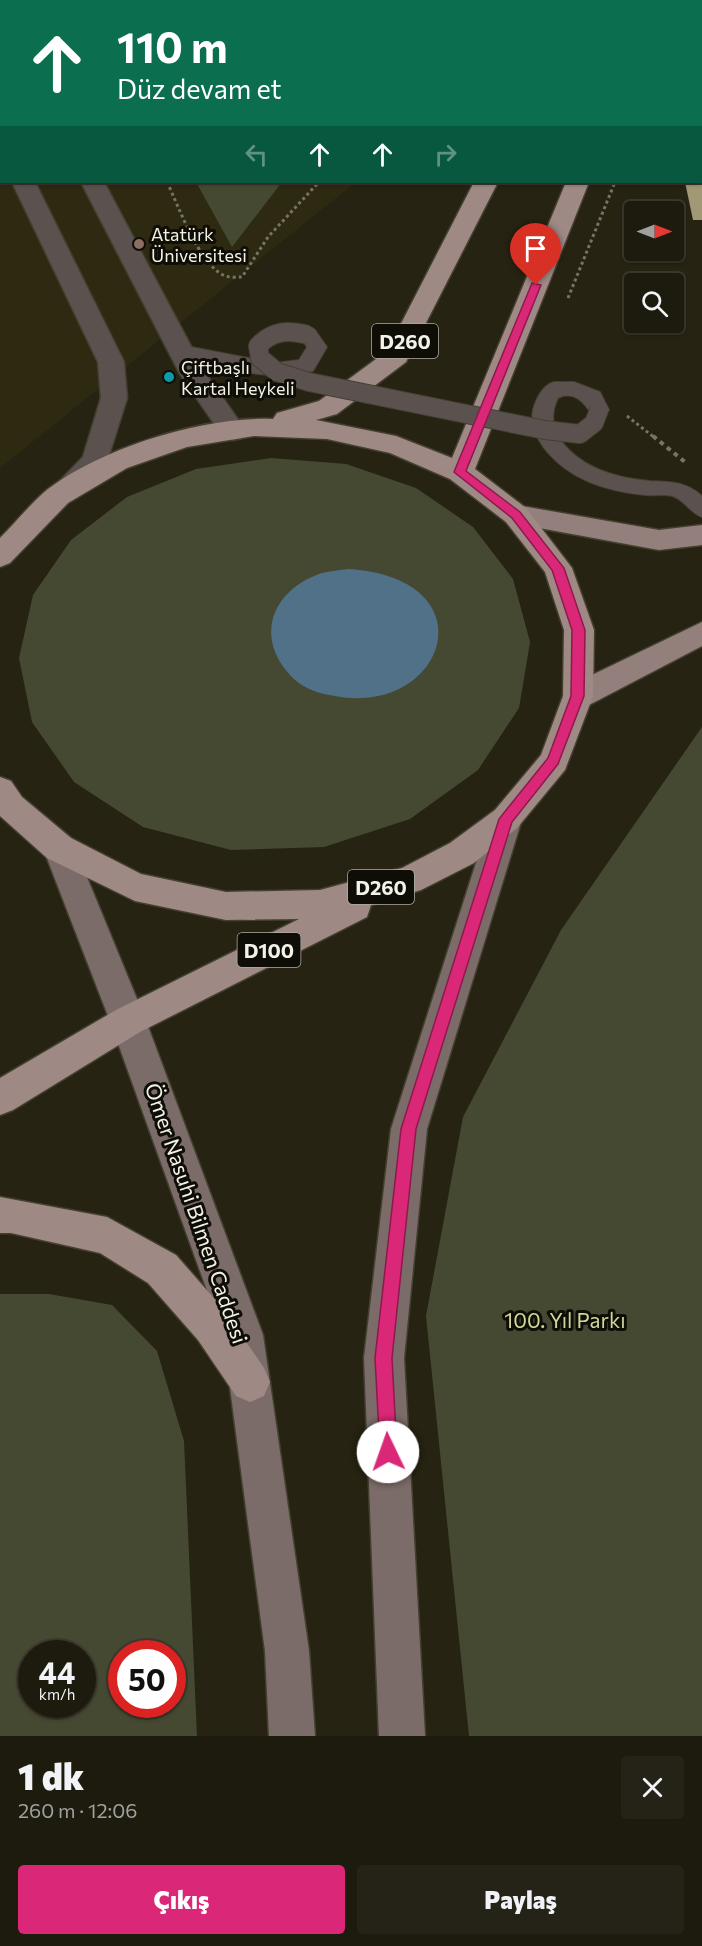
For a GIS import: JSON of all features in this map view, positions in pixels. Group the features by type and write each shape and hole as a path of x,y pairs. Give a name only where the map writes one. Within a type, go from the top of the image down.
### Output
{"highway":[{"name":"D260","path":"0,556 58,496 117,461 184,438 244,429 328,408 397,356 485,183"},
{"path":"460,472 578,183"},
{"name":"D260","path":"0,790 11,806 58,848 135,887 226,906 320,904 409,879 462,853 506,819 554,760 578,696 579,630 558,568 516,515 460,472 396,445 327,430 244,429"},
{"name":"D100","path":"128,1021 409,879"},
{"path":"0,1098 128,1021"},
{"path":"0,1215 11,1215 107,1236 162,1269 212,1326 250,1382"}],"main road":[{"path":"516,515 659,540 702,535"},
{"path":"578,696 702,633"},
{"path":"402,1736 384,1358 408,1141 506,819"},
{"name":"Ömer Nasuhi Bilmen Caddesi","path":"58,848 128,1021 243,1335 287,1651 292,1736"}],"street":[{"path":"0,191 29,183 111,362 114,399 95,461 58,496"},
{"path":"93,183 193,374 244,429"},
{"path":"181,352 274,370 306,366 316,347 308,335 288,329 266,335 258,346 260,358 276,372 309,381 545,430 580,434 594,423 599,410 593,397 574,389 554,389 544,402 542,413 544,432 560,454 577,469 605,482 681,491 702,508"}],"path":[{"path":"169,183 210,262 220,274 229,278 242,277 268,237 318,183"},
{"path":"567,301 615,183"},
{"path":"623,413 693,468"}],"shaded area":[{"name":"Atatürk Üniversitesi","path":"0,183 355,183 0,468"}],"green space":[{"path":"197,183 281,183 232,247"},
{"path":"271,458 346,464 416,488 473,527 513,579 530,642 519,708 478,770 410,819 324,847 231,850 143,827 74,782 32,722 19,658 33,595 71,540 127,497 196,469"},
{"name":"100. Yıl Parkı","path":"702,727 702,1736 469,1736 426,1316 463,1117 561,930"},
{"path":"0,1294 49,1294 112,1305 157,1351 184,1441 197,1736 0,1736"}],"water":[{"path":"349,569 394,578 423,596 437,619 437,644 426,668 404,686 373,697 335,696 298,683 282,664 274,649 271,633 273,618 279,604 290,592 304,581 322,573"}],"building":[{"path":"685,183 702,183 702,220 693,220"}],"place":[{"name":"Atatürk Üniversitesi","path":"139,244"},
{"name":"Çiftbaşlı Kartal Heykeli","path":"169,377"}],"route":[{"path":"388,1452 384,1358 409,1129 506,819 554,760 578,696 579,630 558,568 516,515 460,472 536,285"}]}
